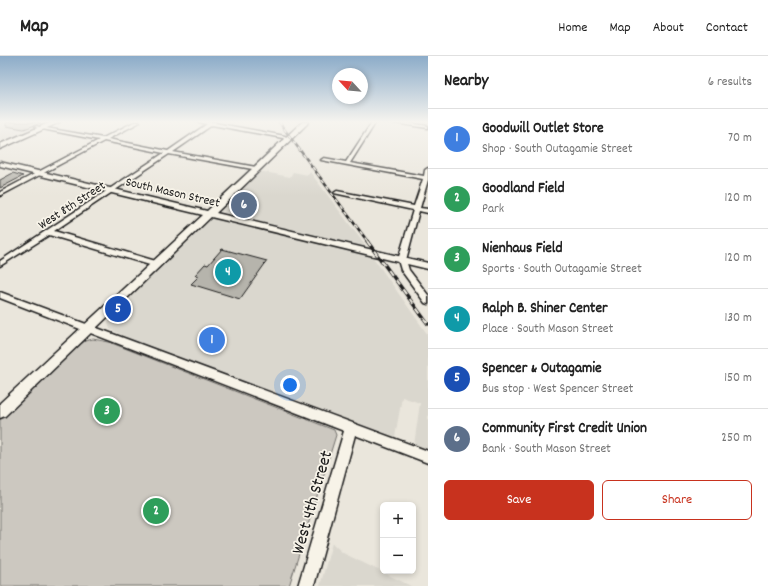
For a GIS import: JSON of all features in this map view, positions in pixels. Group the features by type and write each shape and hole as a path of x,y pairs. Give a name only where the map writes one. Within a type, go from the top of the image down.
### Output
{"street":[{"path":"0,194 91,147"},
{"path":"140,147 256,169"},
{"name":"West 8th Street","path":"0,264 177,147"},
{"path":"0,412 210,214 279,147"},
{"path":"347,164 358,147"},
{"path":"324,160 427,175 397,259 428,301"},
{"name":"South Mason Street","path":"0,164 362,251 385,258 397,259 428,266"},
{"path":"337,193 428,211"},
{"path":"48,232 156,264"},
{"path":"0,295 428,457"},
{"name":"West 4th Street","path":"306,586 351,428"}],"shaded area":[{"path":"259,171 290,177 293,172 308,175 310,172 368,249 221,212 221,209"},
{"path":"212,218 372,256 428,335 428,450 414,445 420,403 402,397 395,437 134,341 110,329 108,322 111,314"},
{"path":"93,339 109,342 334,430 336,435 289,586 0,586 0,420 78,346 85,341"},
{"path":"332,543 343,553 380,571 380,574 386,574 411,586 320,586"}],"building":[{"path":"13,173 23,176 0,188 0,180"},
{"path":"222,249 267,261 240,299 191,284 199,276 195,275 205,264 208,265"}],"railway":[{"path":"297,147 368,242"},
{"path":"367,241 428,324"}],"place":[{"name":"Community First Credit Union","path":"244,205"},
{"name":"Ralph B. Shiner Center","path":"228,272"},
{"name":"Spencer & Outagamie","path":"118,309"},
{"name":"Goodwill Outlet Store","path":"212,340"},
{"name":"Nienhaus Field","path":"107,411"},
{"name":"Goodland Field","path":"156,511"}]}
